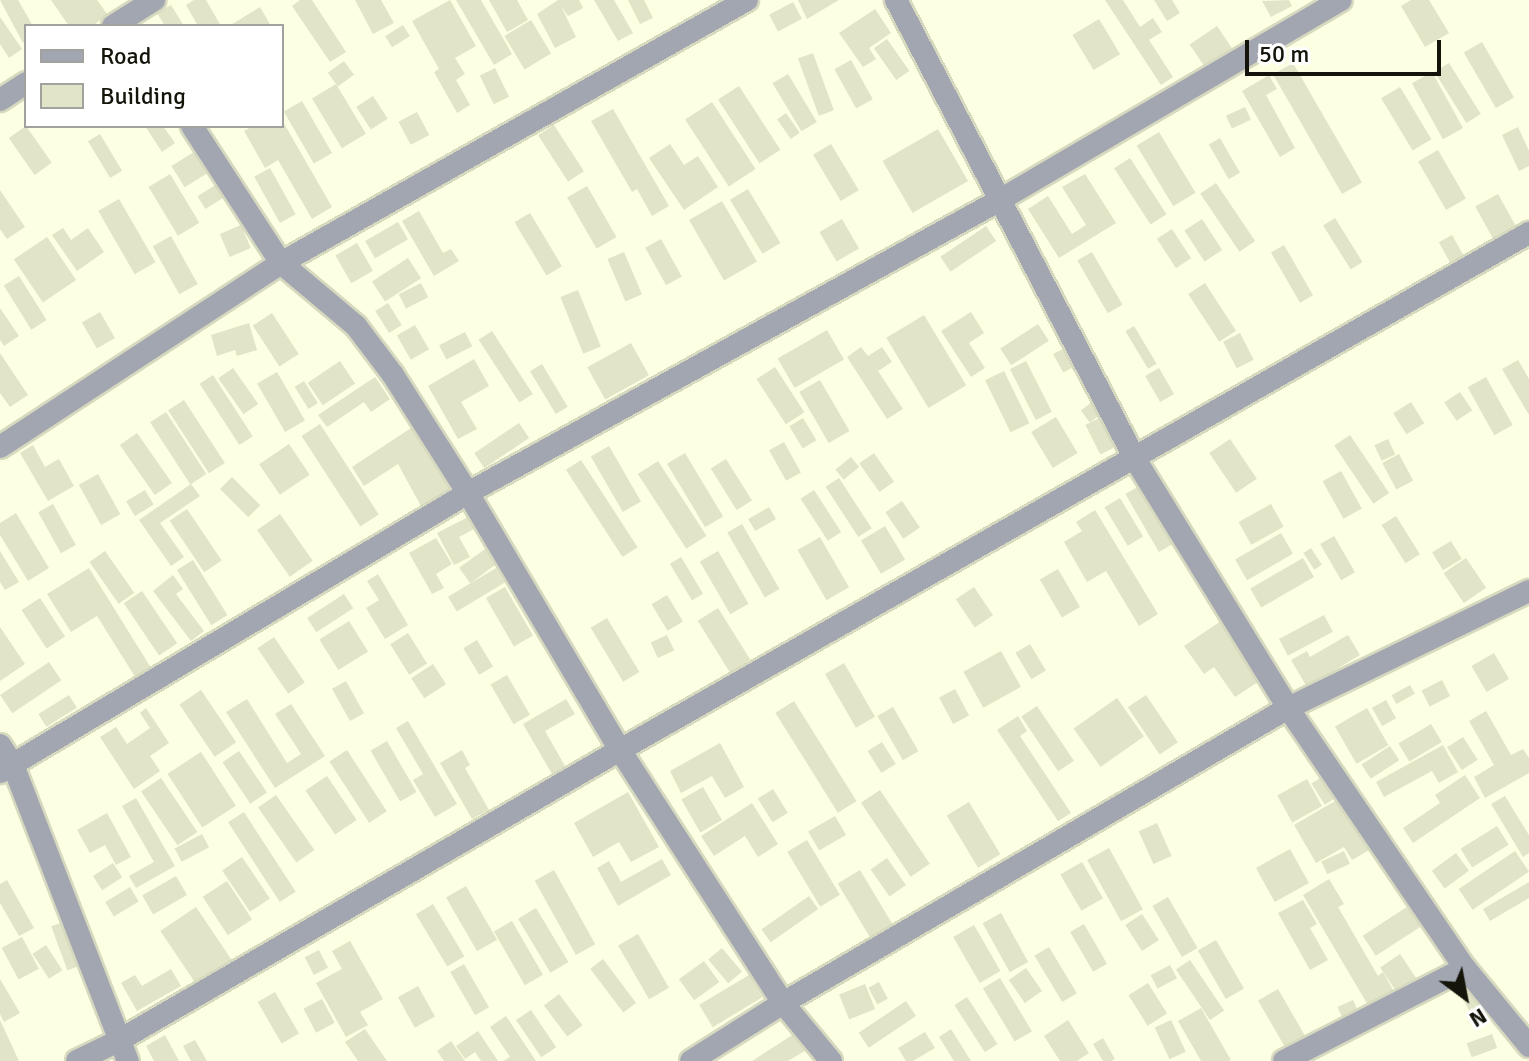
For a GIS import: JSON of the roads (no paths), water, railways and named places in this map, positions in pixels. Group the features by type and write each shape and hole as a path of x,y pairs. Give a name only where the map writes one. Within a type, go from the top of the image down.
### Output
{"street":[{"path":"110,0 122,23 154,0"},
{"path":"0,447 281,263 747,0"},
{"path":"896,0 1135,459 1288,708 1465,968 1529,1046"},
{"path":"7,769 468,493 1000,200 1341,0"},
{"path":"0,100 24,84"},
{"path":"193,128 281,263 356,326 393,375 468,493 620,750 783,1003 831,1061"},
{"path":"77,1061 123,1051 620,750 1529,233"},
{"path":"691,1061 783,1003 1288,708 1529,591"},
{"path":"0,745 7,769 123,1051"},
{"path":"1284,1061 1465,968"}]}
